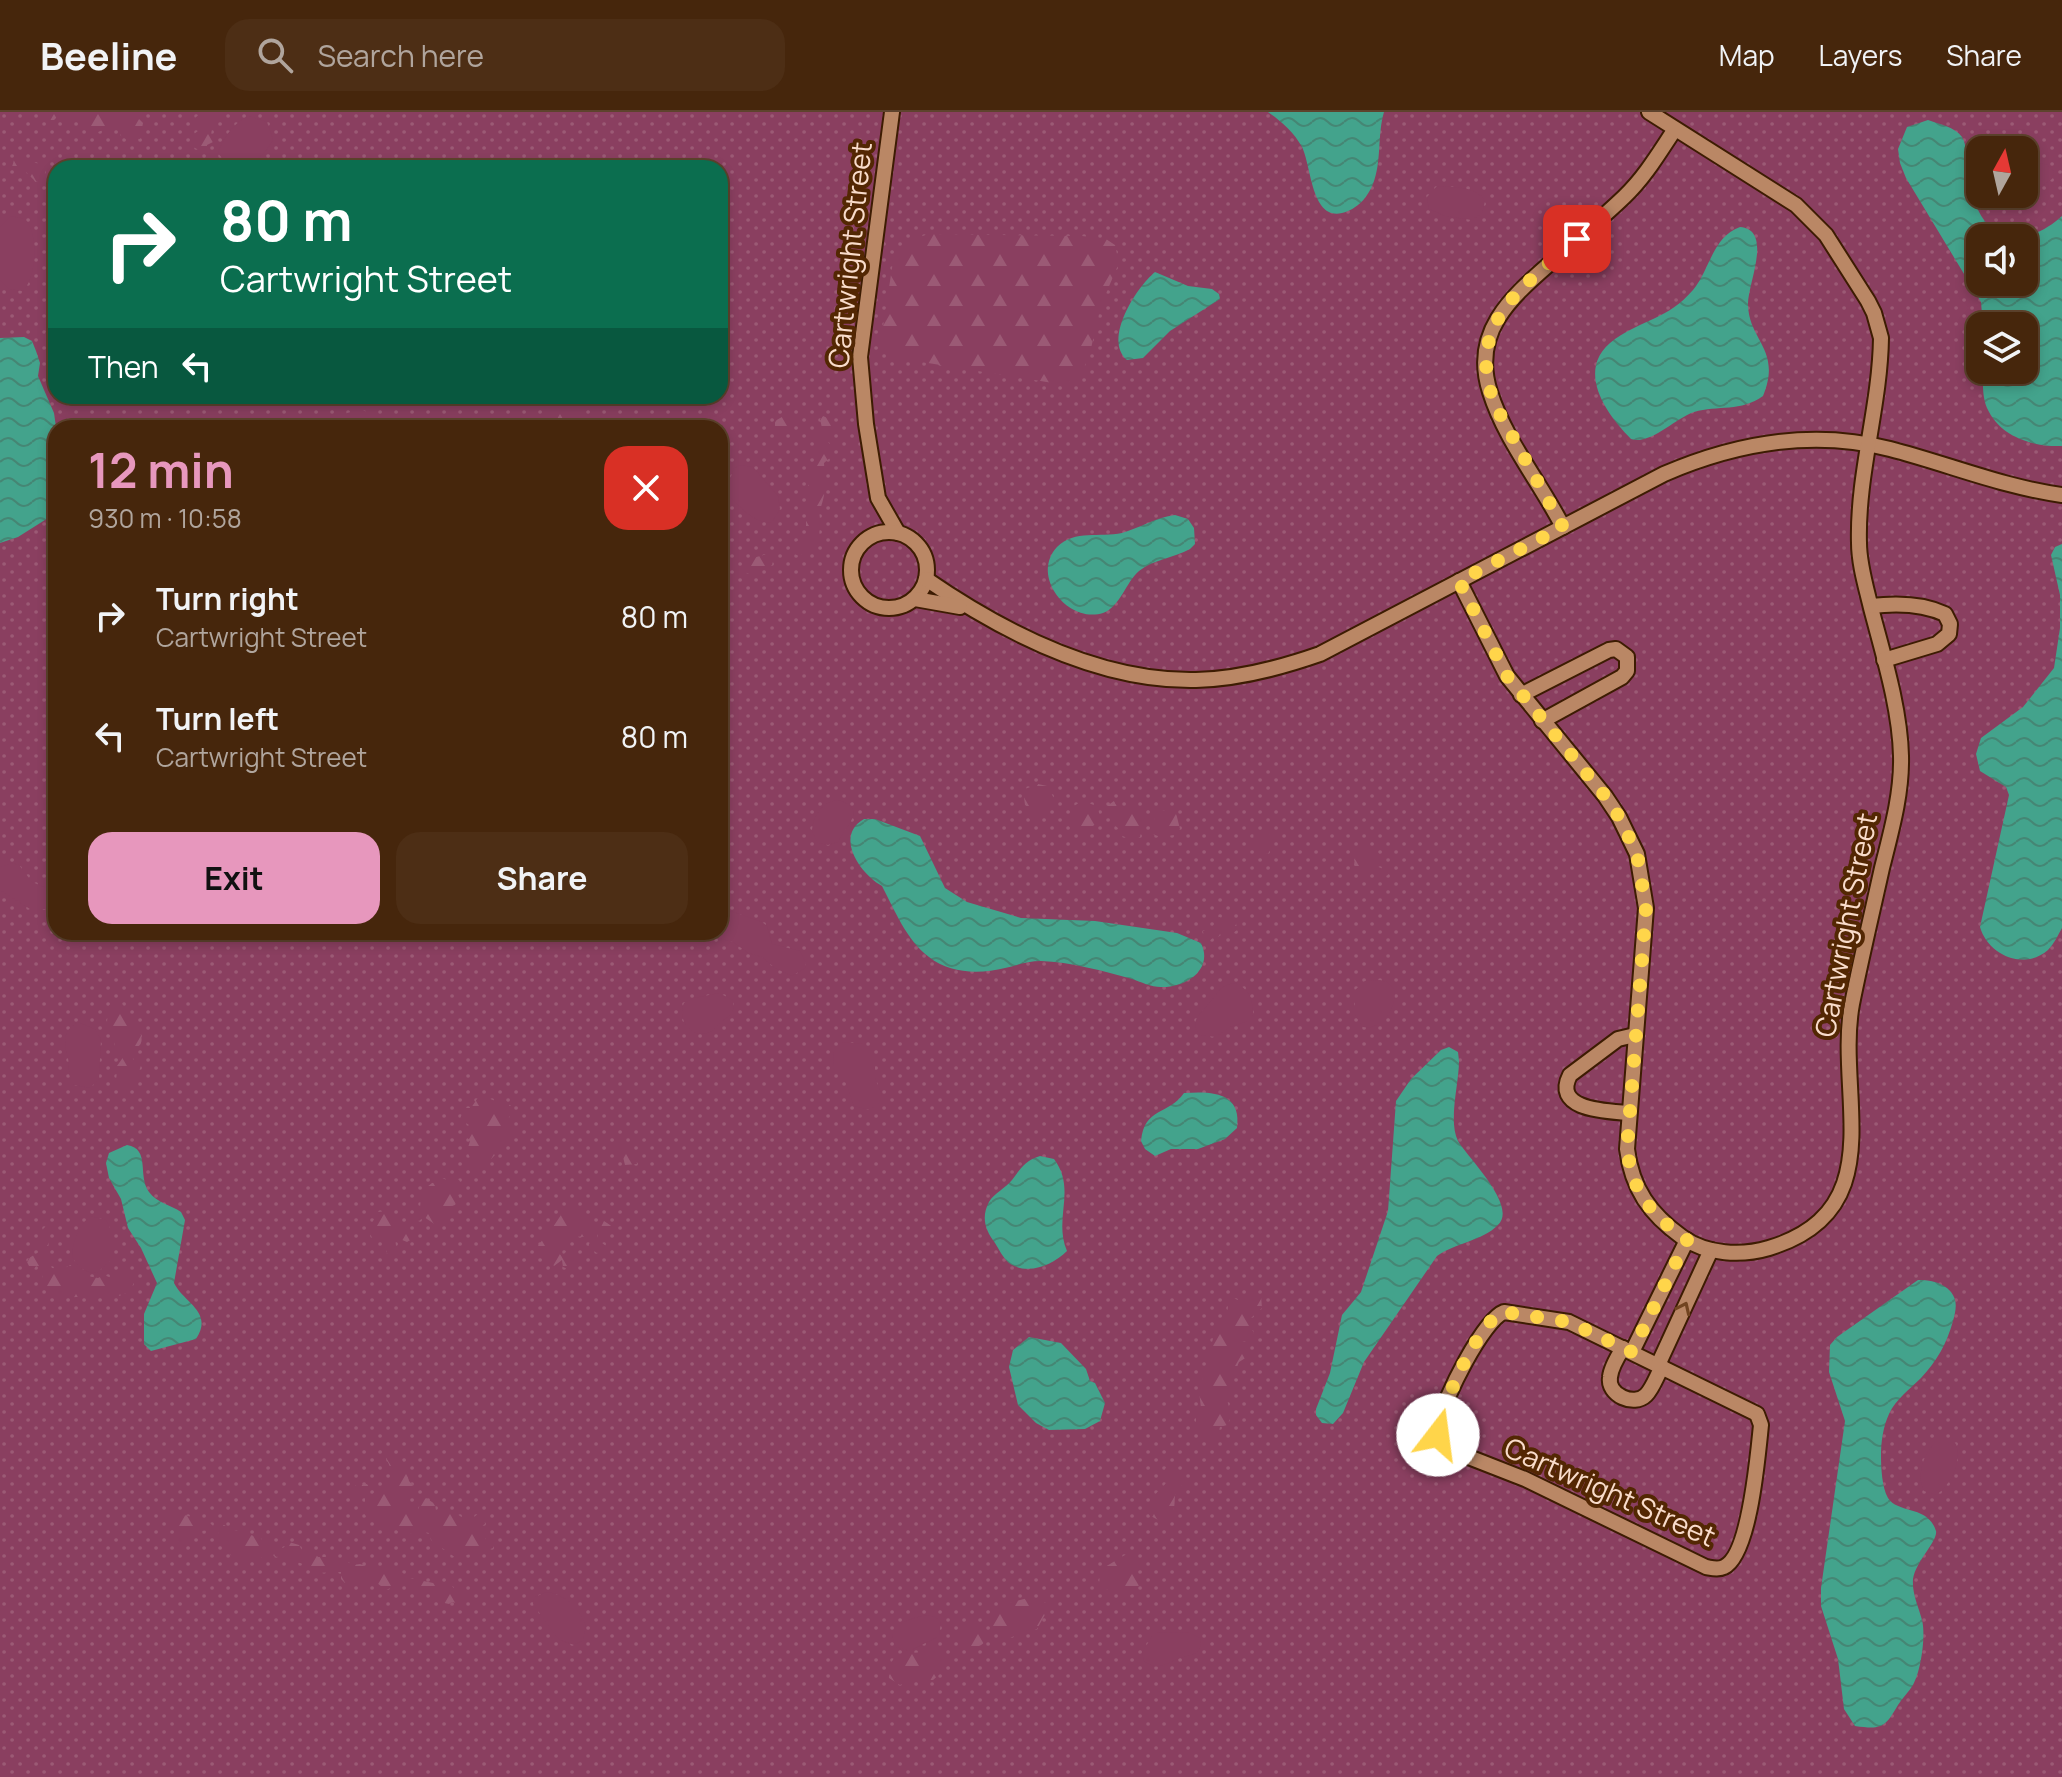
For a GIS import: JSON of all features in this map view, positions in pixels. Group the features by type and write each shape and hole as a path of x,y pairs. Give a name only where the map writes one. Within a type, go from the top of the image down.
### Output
{"street":[{"name":"Cartwright Street","path":"873,536 878,498 866,424 860,357 892,112"},
{"name":"Cartwright Street","path":"1459,581 1507,676 1605,796 1637,854 1646,908 1627,1149 1629,1170 1638,1193 1653,1214 1687,1240 1711,1250 1766,1249 1799,1237 1827,1213 1848,1175 1853,1149 1848,1030 1901,777 1899,732 1859,544 1881,338 1868,301 1826,235 1796,205 1649,112"},
{"path":"1563,527 1515,444 1490,391 1485,365 1489,342 1496,319 1510,299 1635,187 1675,129"},
{"path":"926,579 972,610 1076,659 1150,678 1196,680 1243,676 1320,654 1664,474 1704,457 1774,441 1820,439 1870,445 2007,484 2062,495"},
{"name":"Cartwright Street","path":"878,498 898,533"},
{"path":"885,532 898,533 921,550 927,569 926,579 915,599 905,605 884,608 873,605 857,591 852,581 852,560 857,550 873,536 885,532"},
{"path":"915,599 972,610"},
{"path":"1871,606 1908,604 1936,610 1945,614 1950,624 1949,634 1937,644 1884,660"},
{"path":"1521,695 1609,650 1616,649 1627,657 1627,671 1622,677 1542,721"},
{"path":"1628,1113 1577,1105 1566,1092 1566,1083 1570,1075 1618,1039 1635,1035"},
{"path":"1687,1240 1610,1377 1611,1388 1618,1396 1637,1400 1645,1396 1711,1250"},
{"name":"Cartwright Street","path":"1504,1312 1569,1322 1660,1366 1757,1414 1761,1425 1746,1523 1733,1559 1719,1569 1706,1567 1525,1479 1443,1447 1438,1435 1439,1421 1456,1378 1497,1315 1504,1312"}],"green space":[{"path":"0,112 2062,112 2062,1777 0,1777"},
{"path":"41,112 139,112 143,123 140,139 134,137 129,141 120,135 120,128 115,130 110,127 98,132 78,120 66,123 59,115 54,120 40,120 38,115"},
{"path":"202,112 215,112 217,120 213,122 213,142 207,148 209,154 220,160 207,160 205,153 193,147 190,137 198,131 195,118"},
{"path":"249,116 267,122 273,139 256,160 224,160 218,153 230,131"},
{"path":"14,160 43,164 46,170 43,180 36,182 25,171 12,167"},
{"path":"2038,162 2048,165 2054,172 2052,179 2038,188"},
{"path":"1437,186 1476,192 1485,201 1482,213 1472,220 1445,216 1429,209 1427,197"},
{"path":"11,216 25,219 33,235 33,266 23,291 9,289 0,280 0,227"},
{"path":"928,234 1082,236 1106,239 1115,245 1119,263 1101,305 1089,357 1078,380 1059,384 897,358 883,346 881,340 894,255 904,243"},
{"path":"48,329 48,344 42,340"},
{"path":"542,404 590,404 590,409 582,412 584,420 546,420 541,415"},
{"path":"356,407 374,415 375,420 347,417 347,413 356,411"},
{"path":"787,414 793,416 792,423 780,434 775,429 775,421"},
{"path":"823,416 832,420 828,442 832,456 824,463 825,488 819,512 819,542 799,556 793,553 796,542 806,536 809,478 816,461 815,443 822,428 820,419"},
{"path":"741,465 753,467 778,496 780,509 772,522 754,518 730,497 728,485 734,468"},
{"path":"768,554 772,565 752,575 744,572 749,561"},
{"path":"1038,784 1047,786 1055,800 1048,810 1040,809 1041,813 1031,821 1027,815 1030,808 1025,805 1024,797 1028,794 1025,789"},
{"path":"838,800 852,808 853,818 838,842 828,845 818,843 812,831 816,815 827,804"},
{"path":"1082,801 1097,806 1100,816 1098,825 1087,832 1069,827 1074,818 1074,806"},
{"path":"1114,801 1120,812 1134,809 1145,813 1148,820 1140,837 1130,839 1120,835 1118,828 1110,821 1111,813 1107,810 1107,806"},
{"path":"1158,811 1176,813 1180,829 1174,835 1161,837 1152,834 1151,826"},
{"path":"1260,830 1274,836 1268,854 1259,854 1254,846 1256,839 1253,836"},
{"path":"1365,847 1374,847 1379,854 1379,864 1376,866 1386,870 1388,875 1381,878 1374,873 1369,875 1354,865 1356,853"},
{"path":"12,863 19,865 32,882 48,889 48,908 30,909 0,890 0,867"},
{"path":"728,912 762,922 767,926 772,944 800,951 805,968 792,976 762,957 725,940 728,940"},
{"path":"1227,916 1236,923 1237,930 1226,938 1218,937 1214,932 1214,937 1208,942 1204,940 1203,931 1213,926 1219,917 1224,919"},
{"path":"1380,980 1394,989 1394,1003 1382,1021 1363,1027 1355,1015 1355,990 1365,981"},
{"path":"1235,983 1250,996 1253,1015 1248,1021 1230,1027 1216,1037 1200,1035 1195,1026 1197,1018 1220,990"},
{"path":"719,993 733,1000 732,1013 705,1034 688,1028 682,1016 684,1003"},
{"path":"121,1003 135,1022 142,1039 132,1051 133,1059 141,1065 136,1082 127,1093 119,1091 116,1079 117,1066 124,1056 115,1051 114,1036 107,1025 109,1005"},
{"path":"78,1022 95,1029 101,1039 99,1079 90,1088 74,1085 70,1075 66,1038 69,1029"},
{"path":"843,1042 863,1044 875,1055 875,1078 882,1095 878,1104 870,1110 854,1106 845,1080 834,1069 833,1053"},
{"path":"485,1097 501,1103 506,1101 514,1109 507,1121 513,1124 512,1137 508,1136 502,1150 496,1149 491,1159 485,1158 476,1171 471,1171 467,1151 470,1141 463,1131 469,1125 460,1119 464,1108 471,1108 477,1099"},
{"path":"619,1145 624,1147 625,1153 635,1154 637,1164 625,1165 623,1157 616,1159 614,1151"},
{"path":"441,1178 460,1181 455,1205 436,1225 424,1217 419,1221 415,1219 420,1210 421,1192"},
{"path":"564,1207 585,1214 585,1220 592,1222 595,1229 601,1227 604,1221 613,1227 612,1233 597,1233 606,1250 597,1253 588,1247 590,1242 587,1237 568,1236 559,1253 562,1256 566,1252 574,1252 577,1255 576,1267 570,1270 563,1267 562,1260 554,1266 538,1246 546,1230 553,1227 561,1215 559,1210"},
{"path":"378,1212 392,1213 392,1218 398,1218 402,1230 409,1230 412,1239 407,1242 395,1237 400,1250 392,1256 386,1253 389,1245 384,1237 372,1238 370,1233"},
{"path":"91,1216 106,1220 110,1228 110,1261 97,1273 82,1269 72,1256 77,1234"},
{"path":"46,1226 50,1230 47,1259 52,1268 63,1269 70,1265 87,1276 98,1278 104,1275 114,1279 119,1277 122,1268 127,1268 135,1277 132,1286 126,1293 113,1297 98,1289 96,1296 73,1297 55,1295 52,1290 46,1290 43,1267 36,1266 32,1272 27,1262 39,1252 39,1242"},
{"path":"1255,1294 1261,1296 1262,1308 1251,1318 1252,1340 1241,1342 1247,1357 1227,1376 1237,1391 1227,1399 1231,1417 1227,1425 1220,1427 1214,1442 1203,1439 1196,1427 1196,1417 1201,1408 1199,1391 1218,1320 1227,1317 1233,1298 1243,1302"},
{"path":"1939,1439 1950,1439 1956,1444 1958,1458 1951,1479 1936,1495 1924,1491 1921,1470 1926,1456"},
{"path":"386,1458 402,1460 404,1471 416,1489 405,1502 408,1511 418,1510 421,1501 426,1498 435,1504 436,1511 446,1507 449,1513 463,1518 468,1515 474,1517 483,1510 485,1524 477,1529 486,1533 485,1539 493,1540 493,1548 488,1550 488,1554 473,1553 456,1558 431,1540 429,1533 420,1531 415,1536 408,1532 400,1533 393,1526 386,1528 381,1520 375,1522 365,1515 365,1497 356,1500 349,1493 354,1485 361,1488 367,1484 370,1494 377,1489 383,1491 392,1483 393,1473"},
{"path":"1167,1466 1181,1474 1184,1482 1175,1495 1172,1514 1160,1521 1149,1515 1149,1509 1153,1497 1166,1483 1164,1471"},
{"path":"173,1512 203,1520 214,1527 224,1525 241,1531 243,1537 246,1534 260,1537 263,1541 274,1542 276,1548 283,1548 289,1542 299,1545 303,1552 310,1547 318,1557 326,1557 337,1564 346,1561 374,1569 396,1568 409,1578 438,1584 448,1581 457,1592 468,1594 471,1598 462,1604 449,1604 440,1602 433,1593 416,1591 418,1587 410,1584 400,1584 386,1590 377,1583 365,1586 345,1583 341,1572 314,1573 302,1564 288,1563 282,1555 277,1557 267,1553 257,1561 250,1559 242,1562 227,1553 225,1541 218,1532 197,1532 182,1544 174,1539 174,1529 169,1528 166,1516"},
{"path":"1129,1555 1135,1564 1140,1584 1132,1594 1126,1596 1099,1587 1100,1570"},
{"path":"545,1592 559,1595 580,1614 586,1626 583,1640 574,1645 556,1636 533,1604 534,1598"},
{"path":"1032,1597 1046,1603 1047,1611 1037,1629 1009,1638 991,1628 990,1618 999,1605"},
{"path":"927,1615 941,1622 939,1636 910,1651 896,1647 892,1636 898,1627 911,1619"},
{"path":"974,1621 984,1624 987,1634 984,1644 974,1647 964,1644 961,1634 964,1624"},
{"path":"1157,1632 1190,1633 1200,1638 1200,1649 1163,1665 1152,1665 1144,1661 1142,1653"},
{"path":"929,1649 944,1660 942,1672 933,1680 913,1680 900,1685 889,1678 888,1667 897,1654"}],"water":[{"path":"1268,112 1384,112 1376,175 1363,200 1348,211 1336,214 1327,211 1315,192 1302,147 1287,127"},
{"path":"1928,120 1951,128 1962,137 1966,148 1966,208 1977,208 1988,224 1966,224 1966,277 1906,178 1898,149 1907,127"},
{"path":"2062,216 2062,446 2040,445 2018,438 2000,426 1987,408 1984,384 2038,384 2038,312 1982,312 1977,296 2038,296 2038,231"},
{"path":"1740,227 1750,230 1757,248 1748,305 1753,328 1769,367 1763,396 1738,406 1694,412 1654,435 1631,439 1612,416 1598,390 1595,377 1603,351 1615,339 1684,300 1699,282 1723,238"},
{"path":"1155,272 1188,286 1212,289 1220,299 1170,331 1143,358 1127,360 1121,351 1120,327 1131,301"},
{"path":"24,337 32,341 40,363 38,376 55,420 48,420 48,518 18,537 0,543 0,338"},
{"path":"1175,515 1188,519 1194,528 1195,544 1184,552 1139,571 1109,610 1090,615 1077,611 1066,605 1050,584 1050,559 1064,541 1080,536 1122,533"},
{"path":"2062,544 2062,928 2048,950 2039,956 2018,959 1999,952 1984,937 1980,927 2009,795 2006,787 1980,771 1976,754 1981,738 2023,707 2054,668 2060,628 2060,595 2051,555 2055,547"},
{"path":"864,819 875,819 920,836 945,888 967,902 1021,918 1095,921 1177,933 1201,943 1204,961 1195,976 1170,987 1150,985 1075,965 1041,961 986,971 946,967 929,957 914,942 882,886 859,864 851,845 851,835 855,826"},
{"path":"1449,1047 1458,1052 1459,1061 1455,1133 1497,1195 1502,1206 1502,1217 1492,1230 1437,1256 1364,1362 1343,1413 1333,1424 1322,1423 1316,1409 1330,1373 1342,1315 1361,1292 1388,1211 1396,1101 1411,1079 1441,1050"},
{"path":"1184,1093 1223,1096 1235,1107 1237,1128 1225,1139 1198,1149 1171,1149 1155,1156 1145,1149 1141,1141 1143,1130 1152,1117"},
{"path":"127,1145 139,1152 146,1185 152,1196 181,1212 185,1220 174,1283 196,1308 202,1322 196,1339 151,1351 144,1344 144,1314 157,1283 128,1228 121,1199 109,1178 106,1163 109,1153"},
{"path":"1040,1156 1054,1159 1061,1170 1065,1193 1062,1227 1067,1251 1048,1264 1024,1269 1009,1263 1003,1256 987,1228 985,1213 994,1196 1027,1162"},
{"path":"1918,1280 1936,1282 1948,1289 1955,1299 1955,1313 1948,1337 1937,1358 1889,1414 1881,1456 1883,1483 1888,1498 1927,1517 1936,1531 1913,1579 1923,1627 1922,1653 1913,1685 1890,1718 1877,1727 1855,1726 1844,1709 1838,1659 1821,1606 1845,1421 1829,1372 1830,1345"},
{"path":"1029,1337 1061,1343 1086,1369 1105,1403 1100,1421 1085,1429 1049,1430 1036,1423 1018,1405 1009,1367 1013,1350"}],"route":[{"path":"1438,1435 1439,1421 1456,1378 1497,1315 1504,1312 1569,1322 1632,1352 1687,1240 1653,1214 1638,1193 1629,1170 1630,1087 1646,908 1637,854 1630,836 1605,796 1507,676 1459,581 1563,527 1496,407 1485,365 1492,331 1502,309 1577,239"}]}
